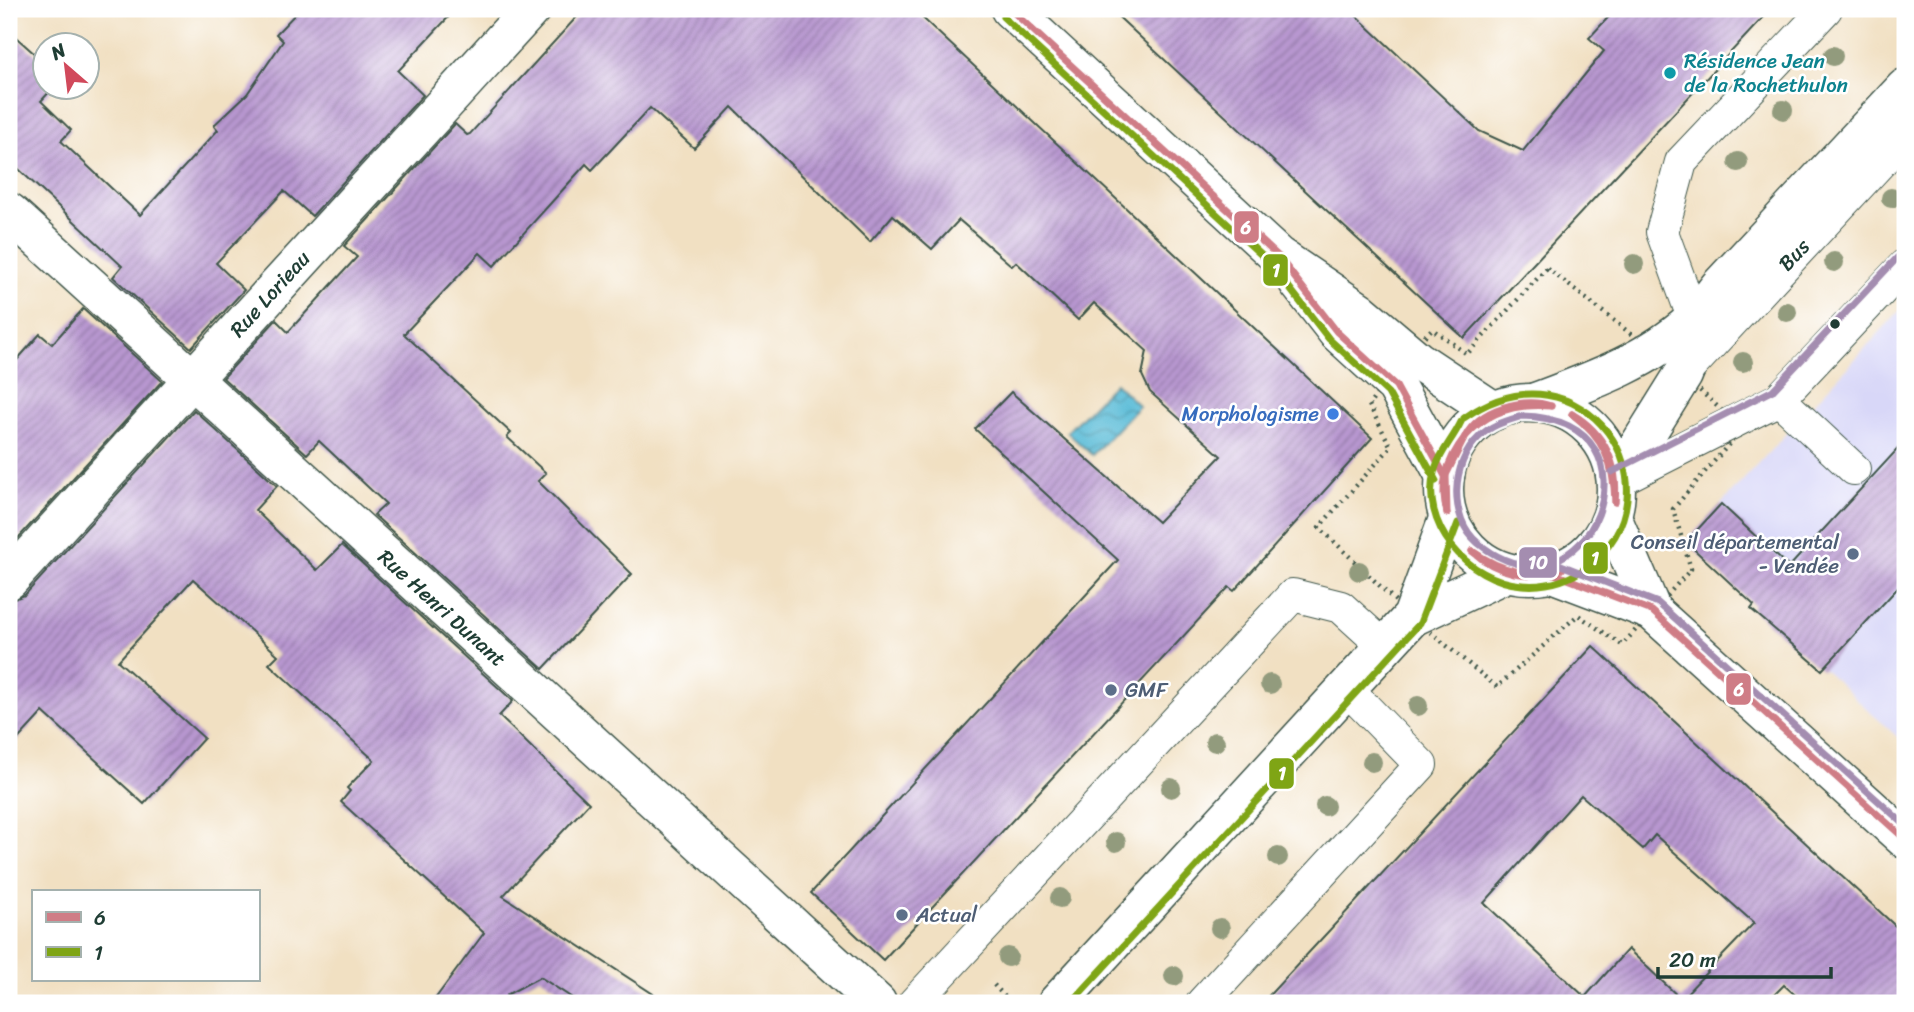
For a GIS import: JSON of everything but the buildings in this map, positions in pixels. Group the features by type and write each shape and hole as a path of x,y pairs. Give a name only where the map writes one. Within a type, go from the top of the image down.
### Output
{"main road":[{"name":"Rue Lorieau","path":"9,580 531,9"},
{"path":"1010,9 1278,256 1359,311 1417,360 1494,411"},
{"path":"1719,287 1683,374 1615,499 1599,542 1578,562 1552,573 1529,576 1506,573 1482,562 1462,543 1448,519 1444,498 1445,476 1453,450 1470,427 1494,411 1533,403 1596,380 1652,352 1694,320 1719,287 1905,88"},
{"name":"Rue Henri Dunant","path":"9,212 877,1003"},
{"path":"1278,256 1337,332 1396,386 1445,476"},
{"path":"1533,403 1558,407 1589,427 1611,457 1615,499 1652,611"},
{"path":"1057,1003 1412,617 1448,519"},
{"path":"1412,617 1506,573"},
{"path":"1552,573 1652,611 1905,839"}],"lane":[{"path":"1694,320 1662,232 1681,162 1826,9"},
{"name":"Bus","path":"1683,374 1905,136"},
{"path":"1615,499 1779,399 1905,265"},
{"path":"1779,399 1854,469"},
{"path":"914,1003 1293,595 1341,607 1385,647"},
{"path":"1202,1003 1421,765 1346,688"}],"shaded area":[{"path":"1905,305 1905,744 1686,542"}],"water":[{"path":"1115,383 1139,406 1092,455 1067,432"}],"transit line":[{"name":"6","path":"1010,9 1278,256 1337,332 1396,386 1445,476"},
{"name":"1","path":"1003,17 1270,263 1329,339 1388,393 1436,481"},
{"name":"10","path":"1612,472 1773,390 1897,258"},
{"name":"1","path":"1461,422 1435,469 1432,490 1434,510 1441,529 1452,546 1466,561 1483,573 1522,585 1556,582 1587,567 1616,535 1627,499 1624,464 1608,432 1581,408 1547,395 1507,397 1464,418"},
{"name":"6","path":"1465,437 1480,419 1503,408 1528,403 1551,406"},
{"name":"6","path":"1465,437 1483,421 1504,411 1527,406 1551,406"},
{"name":"6","path":"1572,414 1593,431 1607,451 1615,475 1615,502"},
{"name":"6","path":"1572,414 1592,432 1605,452 1612,475 1615,502"},
{"name":"10","path":"1522,416 1569,426 1595,450 1604,481 1598,514 1580,543 1552,562 1517,564 1478,543 1468,532 1458,505 1458,475 1470,448 1489,429 1522,416"},
{"name":"6","path":"1447,513 1444,493 1446,473 1453,455 1465,437"},
{"name":"6","path":"1447,513 1446,475 1465,437"},
{"name":"1","path":"1071,1003 1420,623 1458,523"},
{"name":"6","path":"1472,551 1494,564 1515,571 1562,569"},
{"name":"6","path":"1472,551 1492,565 1514,573 1526,575 1562,569"},
{"name":"10","path":"1556,563 1658,603 1905,825"},
{"name":"6","path":"1552,573 1652,611 1905,839"}],"place":[{"name":"Résidence Jean de la Rochethulon","path":"1670,73"},
{"name":"Morphologisme","path":"1333,414"},
{"name":"Conseil départemental - Vendée","path":"1853,554"},
{"name":"GMF","path":"1111,690"},
{"name":"Actual","path":"902,915"}]}
